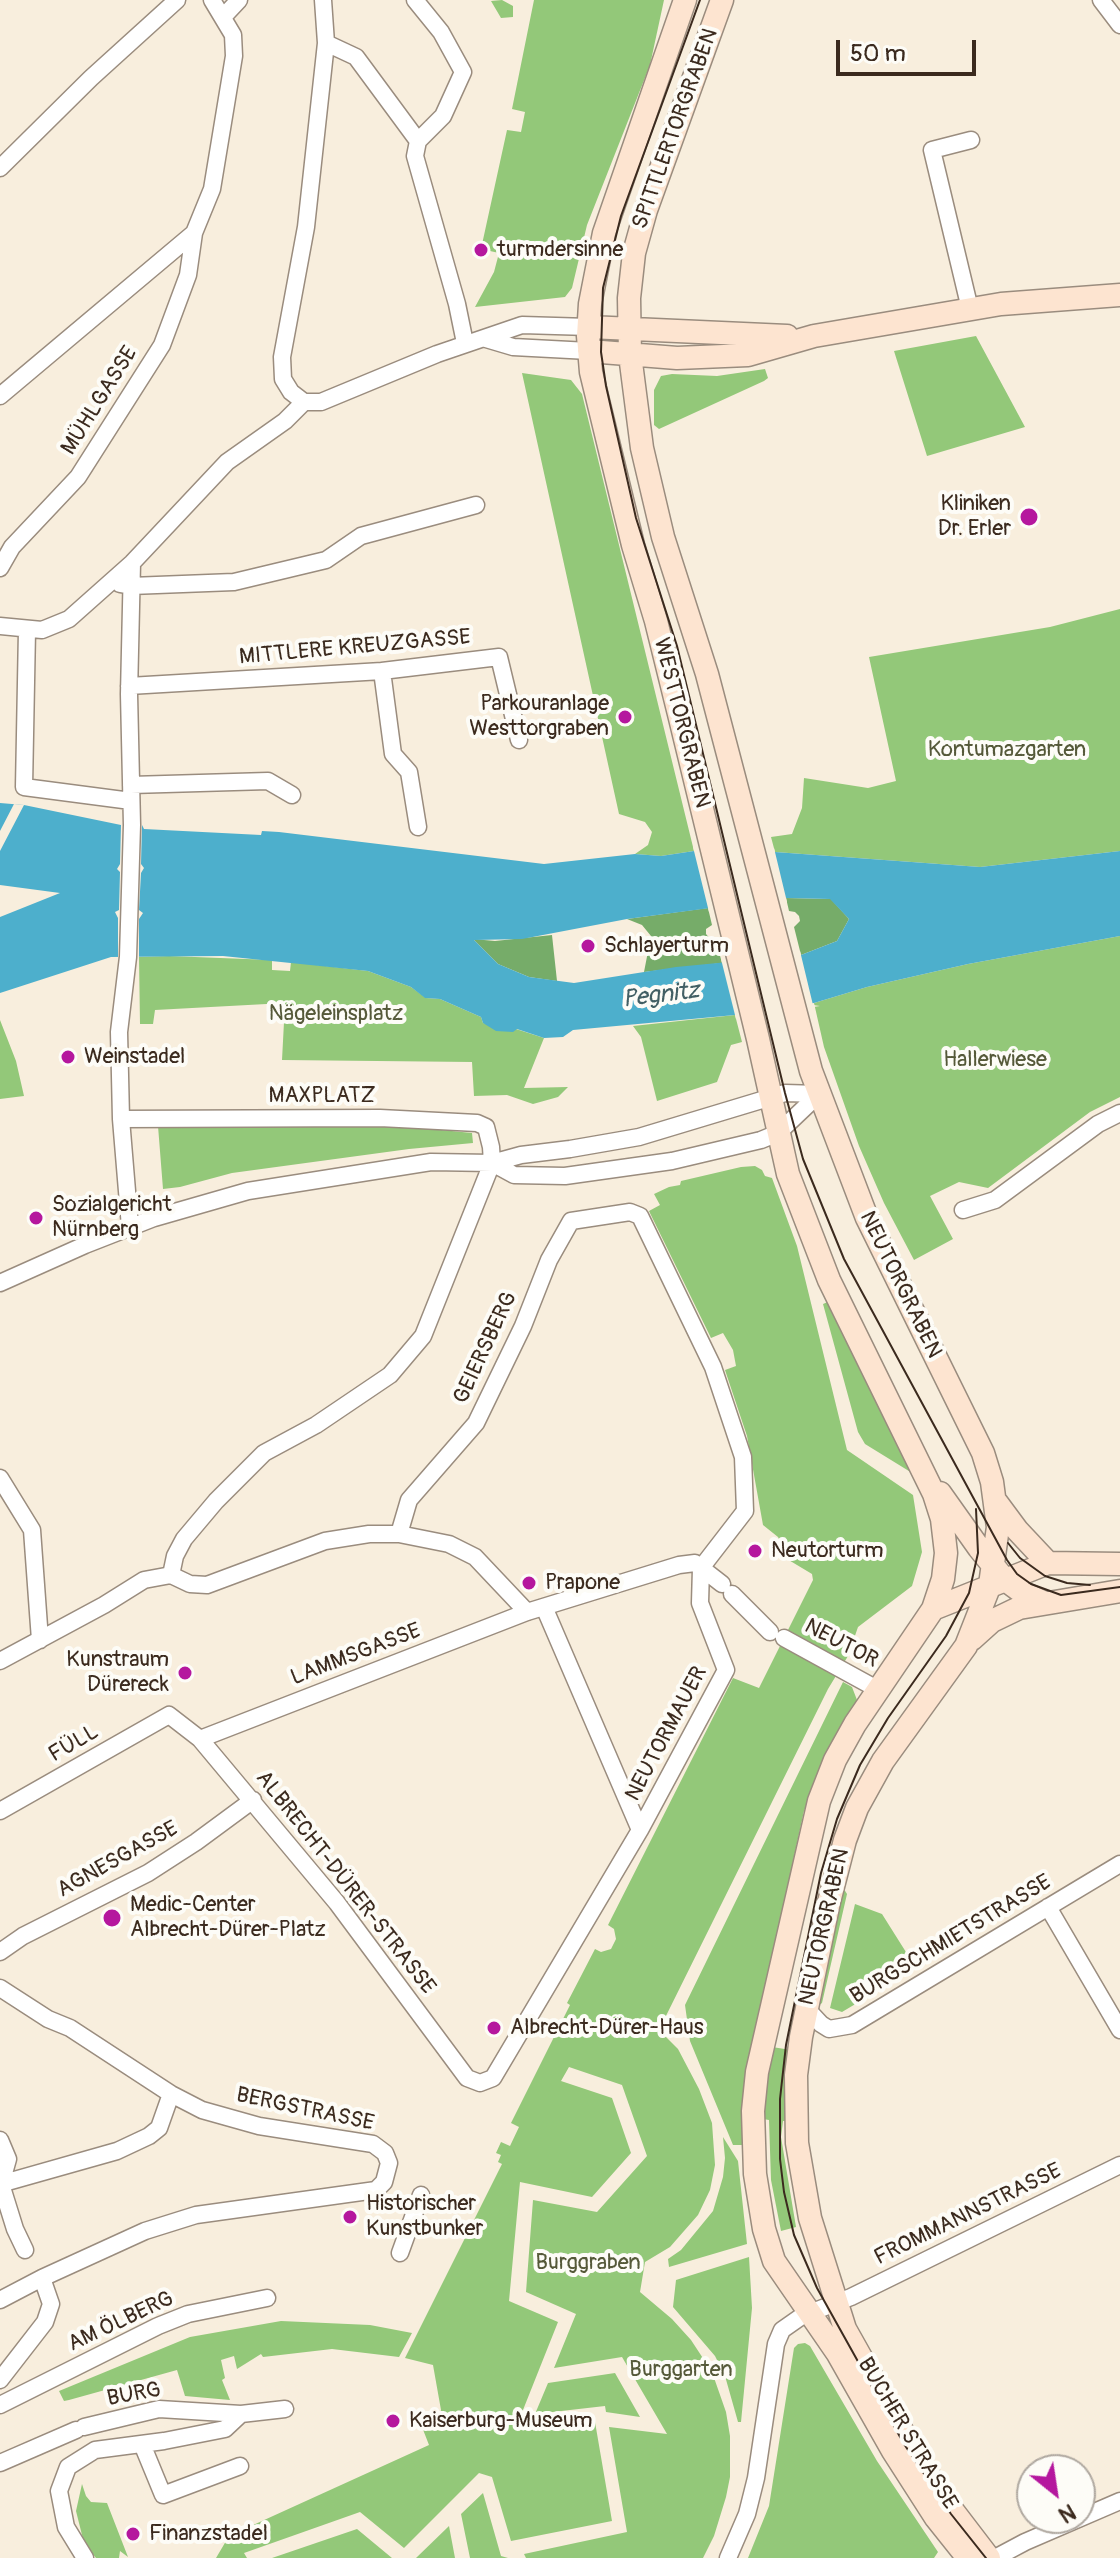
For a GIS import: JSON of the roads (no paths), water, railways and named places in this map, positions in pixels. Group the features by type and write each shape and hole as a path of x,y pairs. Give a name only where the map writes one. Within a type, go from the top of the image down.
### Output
{"main road":[{"name":"SPITTLERTORGRABEN","path":"589,351 594,278 604,233 685,0"},
{"name":"SPITTLERTORGRABEN","path":"630,355 631,279 640,229 722,0"},
{"path":"589,351 677,358 748,355 814,336 970,309 1031,300 1120,295"},
{"path":"589,327 748,336 814,336"},
{"name":"WESTTORGRABEN","path":"589,351 608,445 656,621 771,1096"},
{"name":"WESTTORGRABEN","path":"630,355 638,425 653,502 701,652 819,1094"},
{"name":"NEUTORGRABEN","path":"819,1094 867,1218 983,1453 995,1500 998,1527 996,1577 966,1646 883,1761 857,1808 838,1864 806,2008 796,2075 797,2143 806,2205 835,2304"},
{"name":"NEUTORGRABEN","path":"771,1096 788,1174 819,1257 937,1501 945,1535 945,1570 933,1609 877,1689 835,1760 816,1809 766,2027 755,2089 754,2160 764,2229 774,2261 810,2312"},
{"name":"NEUTORGRABEN","path":"922,1470 996,1577"},
{"path":"995,1500 1017,1530 1048,1563"},
{"path":"933,1609 996,1577 1048,1563 1120,1564"},
{"path":"996,1577 1043,1602"},
{"path":"966,1646 984,1628 1019,1608 1120,1591"},
{"name":"BUCHER STRASSE","path":"835,2304 853,2345 918,2459 950,2507 992,2558"},
{"name":"BUCHER STRASSE","path":"810,2312 936,2518 968,2558"}],"street":[{"path":"0,168 91,78 177,0"},
{"path":"0,396 194,233 212,189 234,56 233,35 212,0"},
{"path":"224,16 239,0"},
{"path":"323,0 326,43 306,227 282,357 286,386 296,398 310,404 334,398 465,343 486,339 522,325 589,327"},
{"path":"415,0 441,32 463,72 443,116 418,141 415,156 465,343"},
{"path":"1101,0 1120,25"},
{"path":"326,43 356,57 418,141"},
{"path":"970,309 932,150 971,140"},
{"name":"MÜHLGASSE","path":"0,568 12,547 78,477 162,345 188,275 194,233"},
{"path":"486,339 513,347 589,351"},
{"path":"0,626 31,633 69,619 132,563 227,462 285,421 304,402"},
{"path":"125,585 234,582 326,560 361,536 476,505"},
{"path":"130,1227 121,1119 119,1032 128,957 132,825 125,585 132,563"},
{"path":"31,633 24,787 131,793 268,781 292,795"},
{"name":"MITTLERE KREUZGASSE","path":"126,691 382,671 499,657 519,740"},
{"path":"382,671 393,754 409,772 418,827"},
{"path":"0,1283 130,1227 248,1191 431,1162 492,1163 664,1129 785,1093 819,1094"},
{"path":"492,1163 514,1175 565,1176 672,1161 761,1140 778,1133 819,1094"},
{"path":"963,1210 995,1200 1098,1124 1120,1113"},
{"name":"MAXPLATZ","path":"121,1119 380,1118 477,1123 486,1127 492,1163"},
{"path":"171,1575 175,1556 184,1539 216,1501 264,1453 316,1425 390,1375 423,1336 492,1163"},
{"name":"GEIERSBERG","path":"399,1534 409,1500 476,1423 523,1326 549,1260 571,1221 630,1212 640,1216 647,1225 713,1367 743,1457 745,1511 701,1568"},
{"path":"0,1478 32,1530 40,1640"},
{"path":"0,1661 144,1580 171,1575 190,1584 207,1585 325,1541 369,1534 399,1534 449,1544 475,1557 527,1612"},
{"name":"LAMMSGASSE","path":"200,1739 527,1612 679,1565 695,1563 701,1568"},
{"name":"NEUTOR","path":"701,1568 777,1635 877,1689"},
{"name":"NEUTORMAUER","path":"480,2083 493,2078 500,2069 640,1830 726,1670 700,1603 701,1568"},
{"path":"544,1607 640,1830"},
{"name":"ALBRECHT-DÜRER-STRASSE","path":"169,1715 200,1739 253,1800 337,1903 467,2078 480,2083"},
{"name":"FÜLL","path":"0,1811 169,1715"},
{"name":"AGNESGASSE","path":"0,1952 23,1936 148,1873 253,1800"},
{"name":"BURGSCHMIETSTRASSE","path":"806,2008 825,2027 842,2028 883,2008 1120,1864"},
{"path":"1048,1907 1120,2030"},
{"name":"BERGSTRASSE","path":"0,1988 202,2110 259,2126 373,2144 385,2153 389,2163 388,2173 376,2190 196,2215 145,2231 42,2278"},
{"path":"1,2184 117,2151 149,2136 159,2128 171,2094"},
{"path":"0,2140 8,2159 1,2184 25,2250"},
{"name":"FROMMANNSTRASSE","path":"810,2312 835,2304 1120,2165"},
{"path":"400,2253 421,2195"},
{"path":"0,2300 42,2278"},
{"name":"AM ÖLBERG","path":"0,2380 45,2322 51,2304 42,2278"},
{"name":"AM ÖLBERG","path":"0,2405 158,2326 188,2314 267,2298"},
{"path":"728,2558 747,2514 756,2478 776,2344 782,2330 810,2312"},
{"name":"BURG","path":"0,2463 80,2428 159,2409 241,2414 285,2409"},
{"name":"BURG","path":"85,2558 66,2527 59,2491 68,2467 95,2450 225,2429 241,2414"},
{"path":"142,2444 163,2495 240,2466"},
{"path":"992,2558 1120,2501"}],"water":[{"name":"Pegnitz","path":"0,803 121,825 142,825 144,829 261,835 262,831 279,832 544,864 694,851 775,852 980,867 1120,851 1120,936 968,964 867,987 814,1003 735,1015 573,1030 563,1037 544,1038 517,1029 513,1032 496,1031 483,1023 481,1017 440,999 425,998 411,987 368,971 223,956 111,957 0,993 0,917 60,893 0,885","holes":["786,898 830,899 849,919 837,941 801,955 676,967 574,983 529,977 498,964 474,940 522,939 627,919"]}],"tram line":[{"path":"700,0 621,216 603,288 601,352 636,518 677,646 785,1093 803,1159 844,1259 1007,1560 1017,1574 1031,1584 1061,1595 1120,1587"},
{"path":"976,1509 978,1553 969,1593 946,1636 888,1718 860,1765 837,1819 821,1873 786,2045 780,2099 780,2159 794,2235 817,2288 904,2444 951,2514 986,2558"},
{"path":"1008,1543 1020,1558 1045,1576 1067,1583 1090,1585"}],"place":[{"name":"turmdersinne","path":"481,250"},
{"name":"Kliniken Dr. Erler","path":"1029,517"},
{"name":"Parkouranlage Westtorgraben","path":"625,717"},
{"name":"Schlayerturm","path":"588,946"},
{"name":"Weinstadel","path":"68,1057"},
{"name":"Sozialgericht Nürnberg","path":"36,1218"},
{"name":"Neutorturm","path":"755,1551"},
{"name":"Prapone","path":"529,1583"},
{"name":"Kunstraum Dürereck","path":"185,1673"},
{"name":"Medic-Center Albrecht-Dürer-Platz","path":"112,1918"},
{"name":"Albrecht-Dürer-Haus","path":"494,2028"},
{"name":"Historischer Kunstbunker","path":"350,2217"},
{"name":"Kaiserburg-Museum","path":"393,2421"},
{"name":"Finanzstadel","path":"133,2534"}],"park label":[{"name":"Kontumazgarten","path":"1007,750"},
{"name":"Nägeleinsplatz","path":"336,1014"},
{"name":"Hallerwiese","path":"995,1060"},
{"name":"Burggraben","path":"588,2263"},
{"name":"Burggarten","path":"681,2370"}]}
